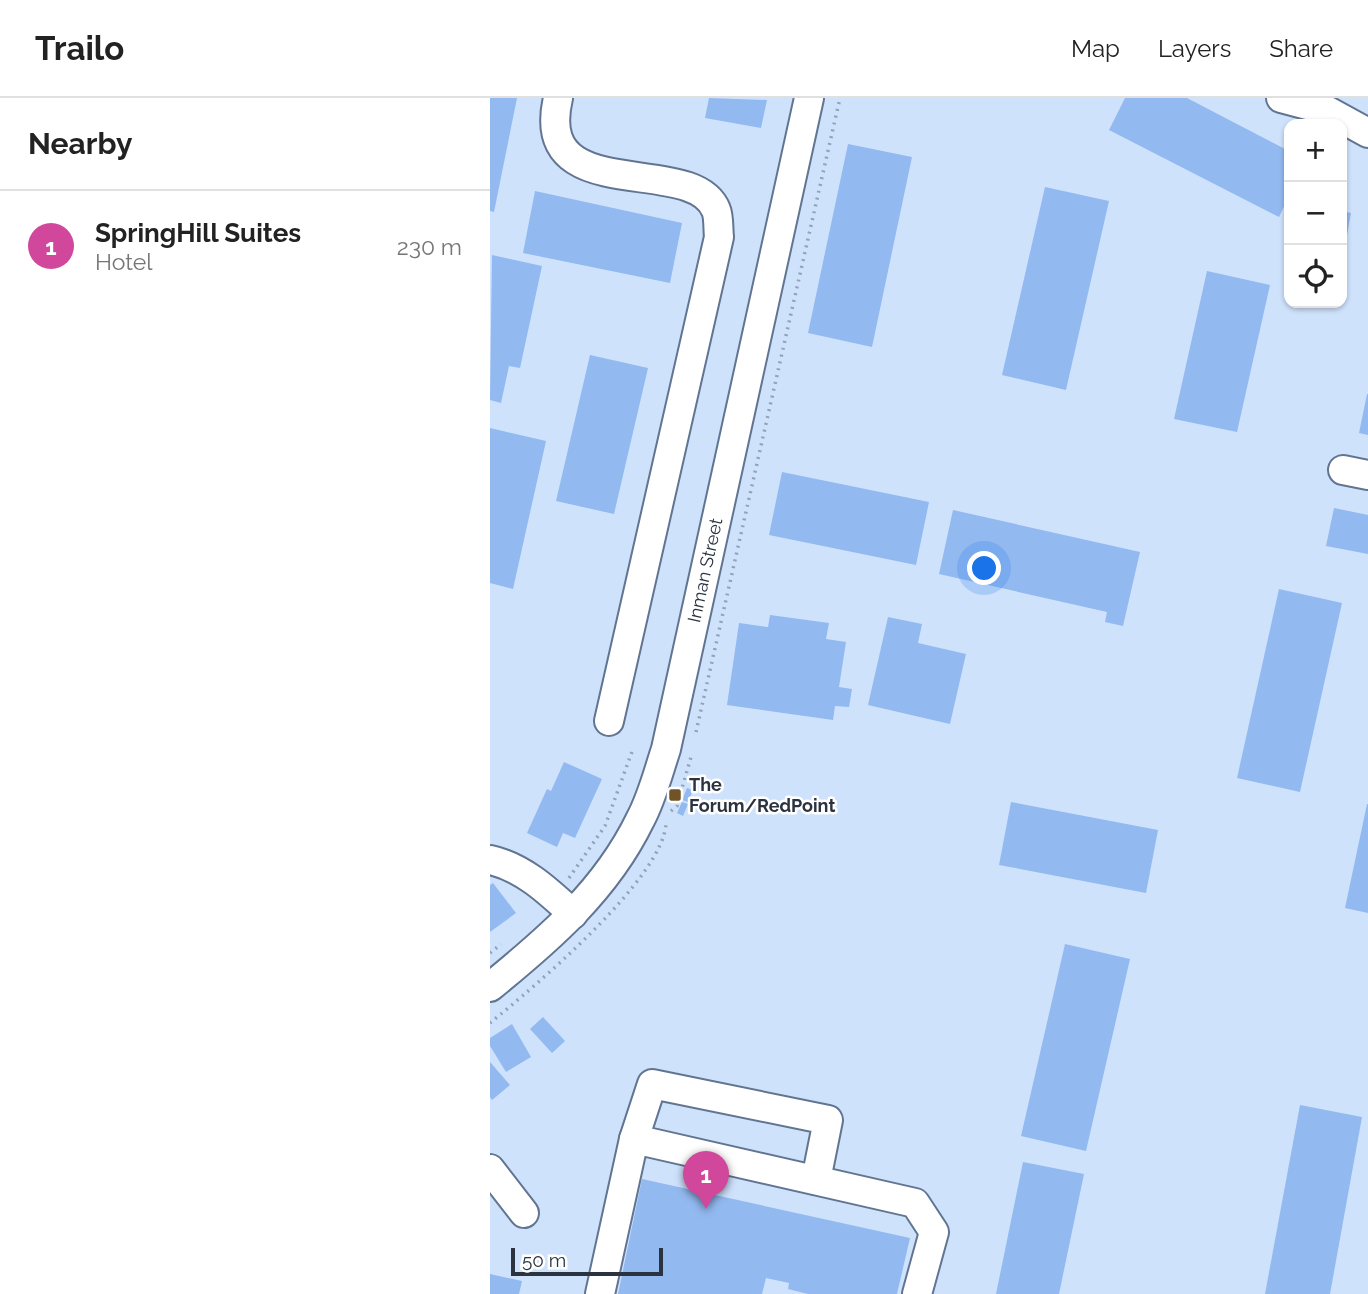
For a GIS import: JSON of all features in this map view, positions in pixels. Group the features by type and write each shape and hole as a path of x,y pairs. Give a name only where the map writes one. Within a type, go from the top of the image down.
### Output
{"street":[{"path":"558,98 554,114 557,139 567,156 587,166 686,187 704,196 716,209 719,237 609,721"},
{"name":"Inman Street","path":"490,987 563,905 615,865 641,819 666,749 809,98"},
{"path":"1281,98 1326,110 1368,133"},
{"path":"490,860 504,863 543,886 563,905"},
{"path":"600,1294 634,1139 652,1084 828,1120 816,1180"},
{"path":"634,1139 915,1203 934,1232 917,1294"},
{"path":"490,1169 524,1213"}],"path":[{"path":"563,905 605,826 633,749"},
{"path":"490,953 511,936"}],"building":[{"path":"490,98 517,98 494,212 490,211"},
{"path":"709,98 767,100 761,128 705,118"},
{"path":"1125,98 1187,98 1284,148 1284,206 1279,217 1109,130"},
{"path":"848,144 912,157 872,347 808,333"},
{"path":"1045,187 1109,201 1066,390 1002,375"},
{"path":"535,191 682,223 670,283 523,253"},
{"path":"1347,212 1351,213 1347,235"},
{"path":"492,255 542,266 520,368 509,366 501,403 490,400"},
{"path":"1207,271 1270,285 1237,432 1174,419"},
{"path":"590,355 648,368 614,514 556,501"},
{"path":"1368,394 1368,435 1359,433"},
{"path":"490,428 546,441 513,589 490,583"},
{"path":"782,472 929,502 916,565 769,535"},
{"path":"1334,508 1368,515 1368,554 1326,546"},
{"path":"953,510 1140,552 1123,626 1105,622 1107,612 939,574"},
{"path":"1279,589 1342,603 1300,792 1237,778"},
{"path":"770,615 829,623 826,639 846,642 839,687 852,689 849,707 835,706 833,720 727,705 739,623 768,627"},
{"path":"888,617 922,624 918,643 966,654 950,724 868,705"},
{"path":"564,762 602,779 575,838 563,833 557,847 527,833 547,789 551,791"},
{"path":"687,788 693,790 688,802 682,800"},
{"path":"682,802 688,804 683,816 677,813"},
{"path":"1011,802 1158,830 1146,893 999,865"},
{"path":"1368,804 1368,913 1345,908"},
{"path":"493,883 516,913 490,932 490,885"},
{"path":"1065,944 1130,959 1086,1151 1021,1136"},
{"path":"543,1017 565,1041 552,1053 530,1029"},
{"path":"512,1024 531,1057 506,1072 490,1046 490,1038"},
{"path":"490,1062 510,1085 492,1100 490,1097"},
{"path":"1300,1105 1362,1117 1330,1294 1265,1294"},
{"path":"1023,1162 1084,1174 1059,1294 996,1294"},
{"path":"642,1179 910,1238 897,1294 808,1294 788,1289 789,1283 766,1278 762,1294 618,1294"},
{"path":"490,1274 522,1281 519,1294 490,1294"}],"place":[{"name":"The Forum/RedPoint","path":"675,795"},
{"name":"SpringHill Suites","path":"706,1209"}]}
